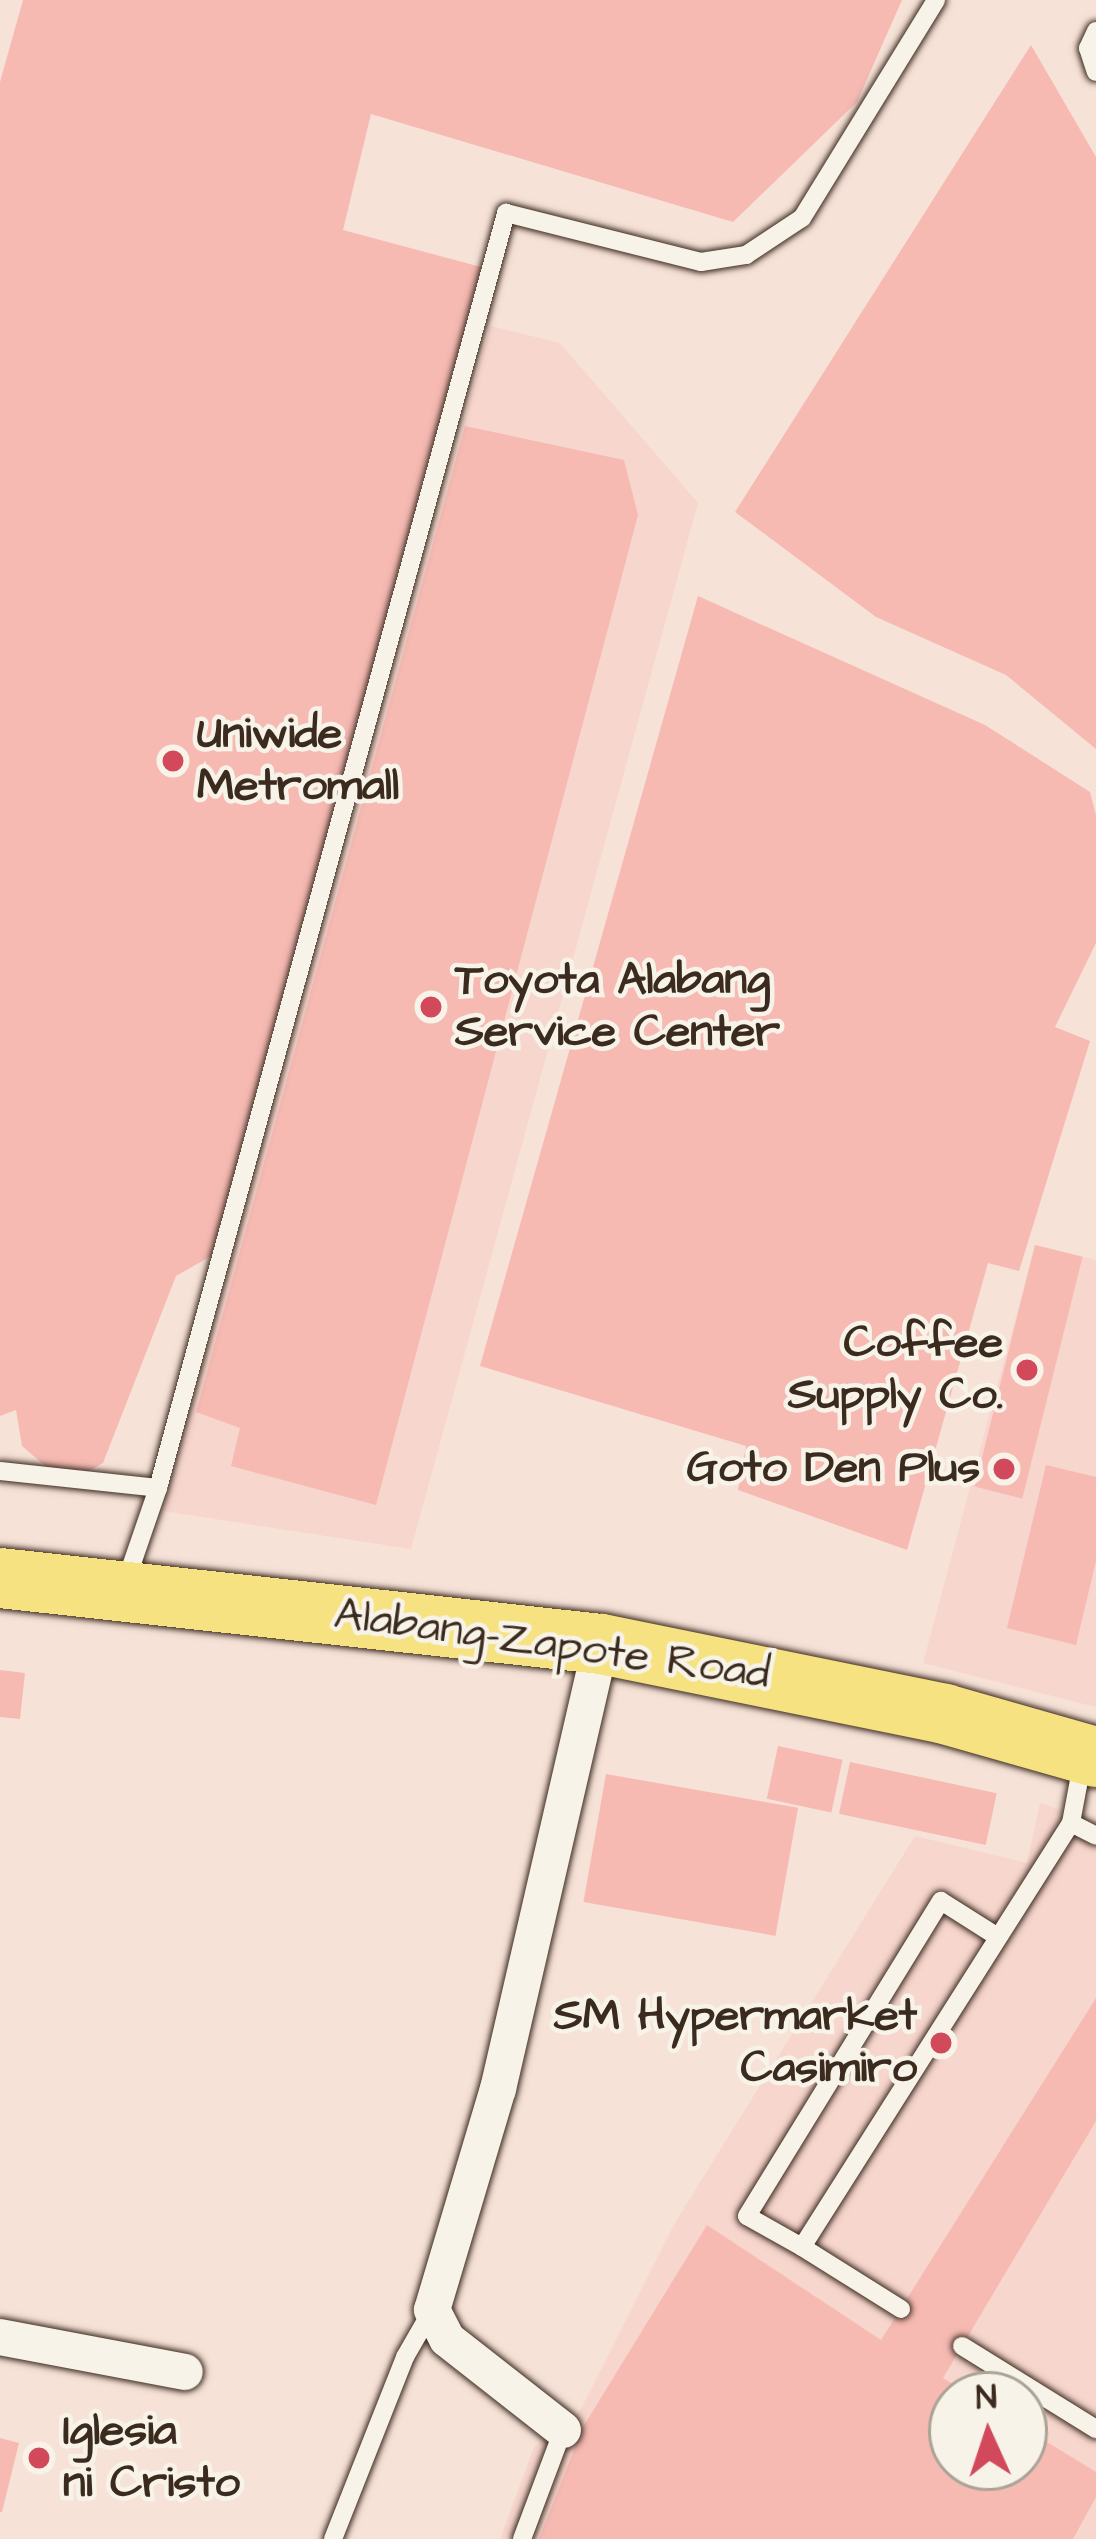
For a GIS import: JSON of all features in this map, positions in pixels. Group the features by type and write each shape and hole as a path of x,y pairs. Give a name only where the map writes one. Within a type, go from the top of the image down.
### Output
{"highway":[{"name":"Alabang-Zapote Road","path":"0,1578 601,1645 761,1672 1090,1755"}],"street":[{"path":"563,2430 446,2338 432,2310 498,2089 601,1645"},
{"path":"0,2336 184,2372"}],"lane":[{"path":"122,1592 158,1488 506,213 701,262 746,255 802,218 936,0"},
{"path":"1096,31 1088,48 1096,72"},
{"path":"0,1471 158,1488"},
{"path":"802,2247 1071,1823 1090,1755"},
{"path":"1071,1823 1096,1836"},
{"path":"901,2308 747,2216 941,1901 998,1937"},
{"path":"334,2539 405,2357 432,2310"},
{"path":"962,2346 1096,2429"},
{"path":"522,2539 563,2430"}],"shaded area":[{"name":"Toyota Alabang Service Center","path":"490,326 560,343 698,503 411,1549 163,1511"},
{"path":"1035,1245 1096,1260 1096,1707 923,1663"},
{"name":"SM Hypermarket Casimiro","path":"1040,1803 1096,1821 1096,2539 500,2539 534,2447 580,2411 676,2221 915,1836 1027,1863"}],"building":[{"name":"Uniwide Metromall","path":"23,0 902,0 857,102 733,222 371,114 343,230 481,267 211,1256 176,1276 103,1463 89,1471 50,1470 22,1446 16,1410 0,1416 0,82"},
{"path":"1031,45 1096,157 1096,749 1006,675 876,617 735,512"},
{"name":"Toyota Alabang Service Center","path":"465,426 624,460 638,515 376,1505 231,1466 240,1428 196,1412"},
{"path":"698,596 985,725 1090,792 1096,815 1096,943 1055,1027 1090,1041 1019,1271 988,1263 907,1550 738,1490 746,1446 480,1366"},
{"path":"1035,1245 1083,1257 1022,1498 975,1487"},
{"path":"1046,1465 1096,1477 1096,1561 1076,1645 1007,1628"},
{"path":"0,1670 25,1673 20,1719 0,1717"},
{"path":"778,1746 843,1760 831,1813 767,1799"},
{"path":"850,1762 997,1793 986,1845 839,1814"},
{"path":"606,1774 798,1808 775,1936 583,1902"},
{"name":"SM Hypermarket Casimiro","path":"1096,1998 1096,2121 947,2371 928,2371 928,2491 1048,2491 1048,2443 1096,2472 1096,2497 1073,2539 539,2539 583,2427 707,2225 881,2340"},
{"path":"0,2438 19,2443 2,2512 0,2512"}],"place":[{"name":"Uniwide Metromall","path":"173,761"},
{"name":"Toyota Alabang Service Center","path":"431,1007"},
{"name":"Coffee Supply Co.","path":"1027,1370"},
{"name":"Goto Den Plus","path":"1004,1469"},
{"name":"SM Hypermarket Casimiro","path":"941,2043"},
{"name":"Iglesia ni Cristo","path":"39,2458"}]}
